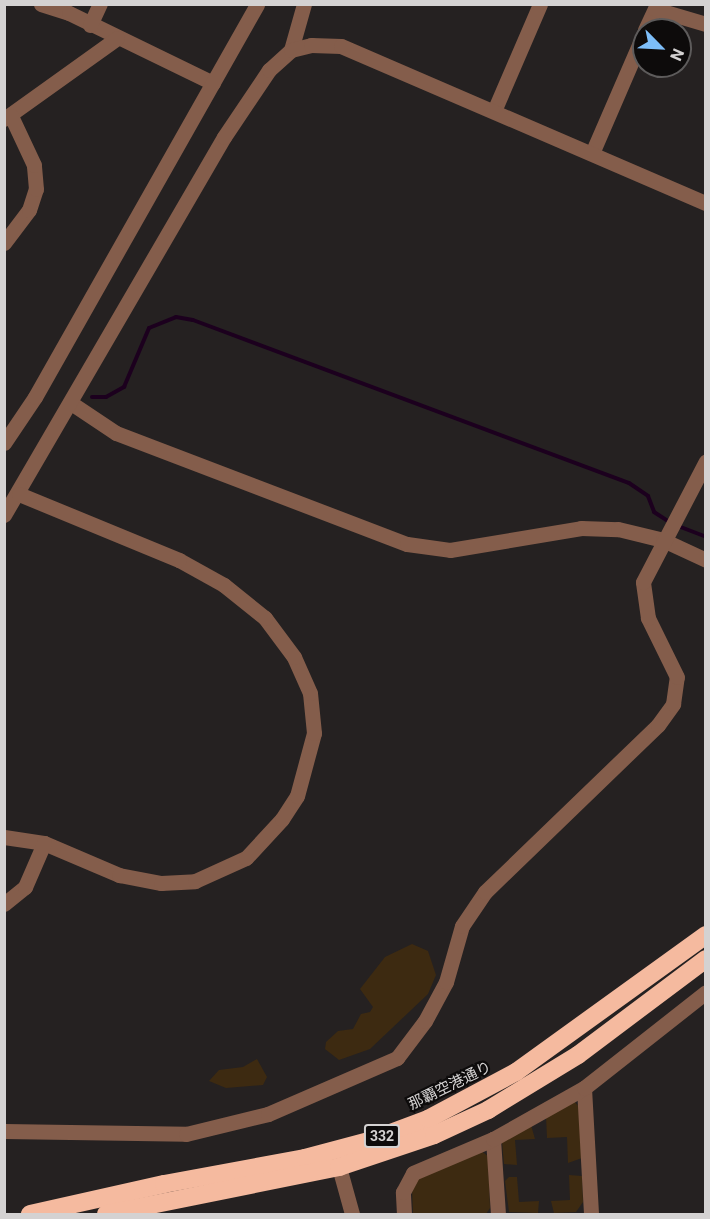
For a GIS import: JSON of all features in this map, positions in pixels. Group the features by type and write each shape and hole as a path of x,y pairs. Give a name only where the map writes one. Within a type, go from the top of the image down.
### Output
{"highway":[{"name":"那覇空港通り","path":"30,1215 164,1184 305,1158 372,1140 428,1119 516,1072 705,935"},
{"name":"332","path":"106,1215 339,1167 434,1135 513,1096 578,1055 704,964"}],"lane":[{"path":"41,4 90,24 213,83"},
{"path":"90,24 100,4"},
{"path":"4,443 35,397 256,4"},
{"path":"291,50 304,4"},
{"path":"494,111 540,4"},
{"path":"649,7 705,24"},
{"path":"4,243 29,210 36,189 34,165 8,117 117,38"},
{"path":"4,516 241,111 269,70 291,50 310,45 341,46 593,152 705,203"},
{"path":"593,152 632,62"},
{"path":"71,403 116,433 407,544 450,550 482,548 581,528 618,529 663,540 705,560"},
{"path":"4,1131 186,1134 268,1114 397,1058 425,1021 446,982 462,926 486,892 658,725 673,704 677,677 643,598 643,582 705,461"},
{"path":"4,837 44,843 119,875 161,883 195,881 224,870 246,858 282,819 297,796 314,733 310,693 294,657 265,618 224,585 179,560 18,494"},
{"path":"4,904 25,887 44,843"},
{"path":"687,948 704,964"},
{"path":"404,1215 403,1192 413,1173 493,1139 584,1088 705,992"},
{"path":"584,1088 591,1215"},
{"path":"493,1139 498,1215"},
{"path":"339,1167 352,1215"}],"shaded area":[{"path":"412,944 428,951 436,975 428,994 370,1049 339,1060 325,1049 326,1042 338,1031 353,1029 361,1014 370,1012 373,1007 360,989 385,957"},
{"path":"257,1059 267,1077 263,1085 226,1088 209,1081 219,1070 243,1067"},
{"path":"573,1100 579,1107 582,1158 568,1163 567,1137 547,1138 546,1116"},
{"path":"531,1125 535,1139 515,1140 517,1165 504,1164 502,1142"},
{"path":"481,1151 488,1156 490,1208 486,1214 413,1214 412,1188 416,1177"},
{"path":"569,1175 582,1176 583,1202 576,1212 554,1213 551,1201 570,1200"},
{"path":"509,1177 517,1177 519,1202 539,1201 538,1213 509,1212 505,1181"}],"waterway":[{"path":"92,397 106,397 124,387 149,328 176,317 193,320 629,483 648,496 654,512 671,523"},
{"path":"678,526 706,537"}]}
